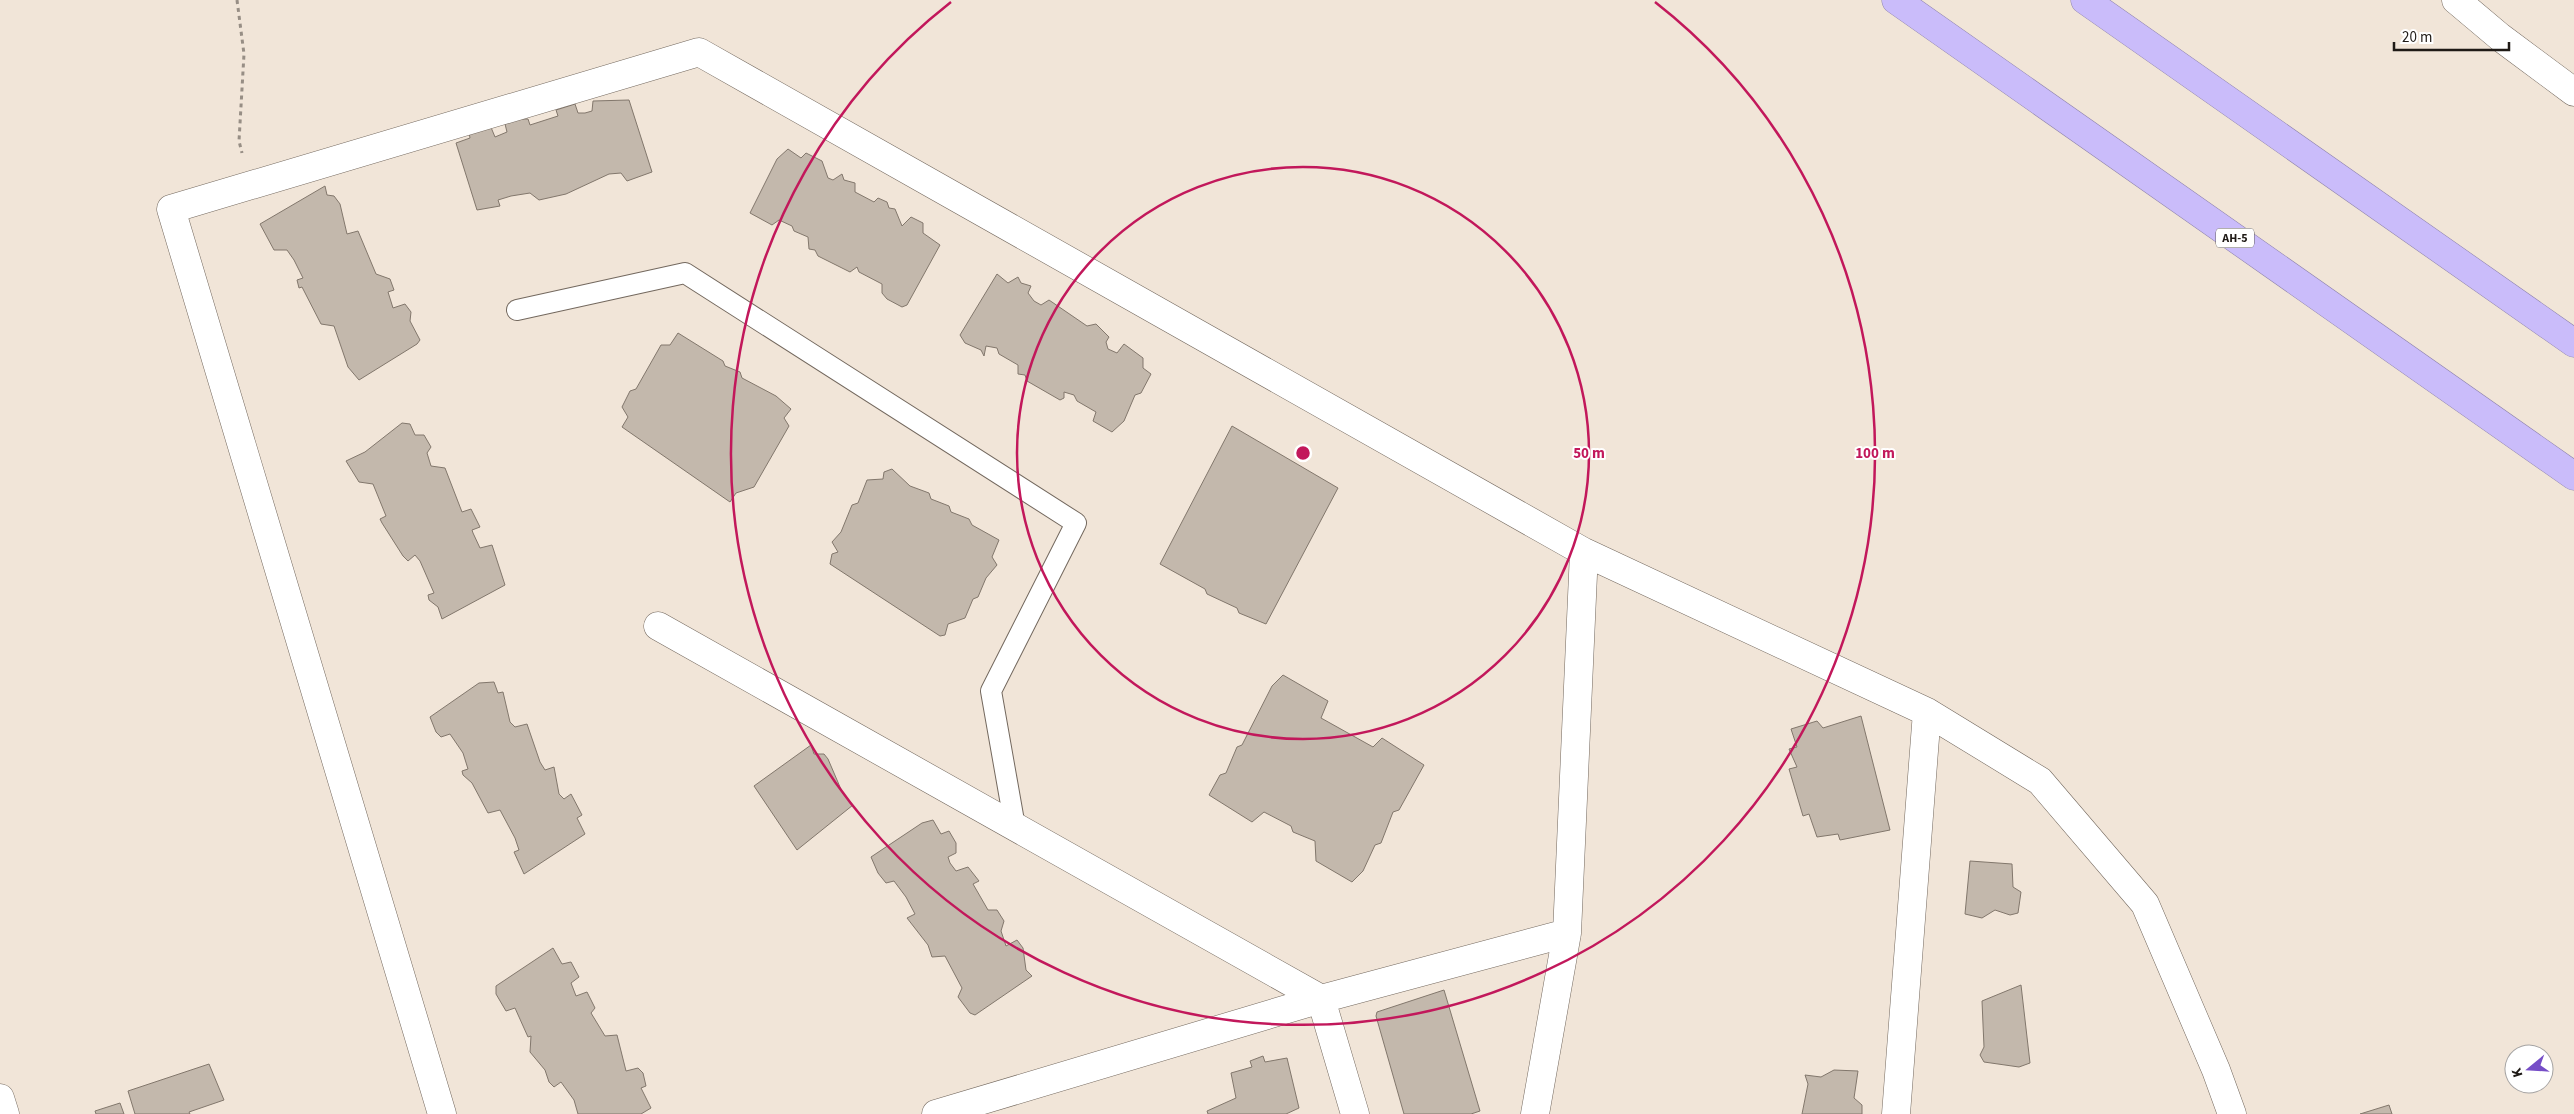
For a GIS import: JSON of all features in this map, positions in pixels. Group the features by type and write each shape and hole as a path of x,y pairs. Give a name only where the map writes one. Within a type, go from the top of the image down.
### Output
{"highway":[{"name":"AH-5","path":"1896,0 2574,476"},
{"path":"2084,0 2574,343"}],"street":[{"path":"2456,0 2500,37 2574,92"},
{"path":"442,1114 171,209 699,52 1584,552 1927,712 2040,781 2145,904 2216,1070 2232,1114"},
{"path":"1535,1114 1567,933 1584,552"},
{"path":"658,626 1321,1000 1355,1114"},
{"path":"1896,1114 1927,712"},
{"path":"936,1114 1321,1000 1567,933"},
{"path":"0,1098 5,1114"}],"lane":[{"path":"516,310 685,272 1076,523 991,691 1015,827"}],"path":[{"path":"236,0 244,54 239,142 251,185"}],"building":[{"path":"629,100 652,172 627,181 621,173 609,174 566,194 539,200 530,193 511,196 498,200 500,206 477,210 456,143 470,138 469,132 490,125 495,137 507,132 505,124 518,119 528,119 530,125 558,116 556,110 575,104 578,113 585,113 592,111 593,101"},
{"path":"788,149 801,158 806,153 822,161 828,178 833,180 842,174 844,180 855,183 855,192 874,202 878,198 887,202 889,208 895,209 902,226 911,217 923,223 923,233 940,245 907,305 902,307 887,299 882,293 882,284 859,272 857,267 850,272 818,256 815,250 809,249 808,237 794,231 792,226 779,220 772,225 750,213 777,159"},
{"path":"325,186 327,195 334,196 340,204 347,234 358,231 376,274 390,279 394,290 388,292 393,308 405,304 411,312 410,321 420,340 417,344 359,380 348,367 334,326 321,324 302,287 299,288 297,280 303,278 294,260 287,250 274,250 260,224"},
{"path":"997,274 1008,283 1018,277 1021,283 1031,286 1028,293 1034,301 1041,305 1049,300 1087,326 1096,324 1109,337 1106,342 1108,349 1117,353 1124,344 1143,358 1143,368 1151,374 1141,393 1135,395 1124,421 1112,432 1093,421 1096,412 1077,401 1074,395 1064,392 1064,398 1060,400 1027,381 1025,375 1018,374 1018,365 999,354 997,348 986,346 984,356 981,350 965,343 960,335"},
{"path":"678,333 723,361 725,366 740,372 742,378 776,396 791,409 784,418 789,426 754,487 736,493 730,502 622,427 628,417 622,407 630,391 636,389 661,345 670,345"},
{"path":"402,423 410,424 415,435 424,435 431,447 427,453 431,466 445,468 462,512 471,509 480,527 472,530 480,548 492,545 505,585 442,619 438,607 429,600 428,595 434,593 420,561 415,555 408,561 403,556 380,519 386,516 373,484 359,482 346,461 365,452"},
{"path":"1232,426 1338,488 1266,624 1239,613 1237,608 1207,594 1205,589 1160,564"},
{"path":"892,469 910,486 929,493 931,499 949,506 951,512 969,519 972,525 999,540 992,557 997,565 986,578 978,597 973,599 965,618 948,624 945,635 940,636 830,564 832,554 838,552 832,542 841,532 852,505 858,503 867,480 883,479 884,472"},
{"path":"1283,675 1328,701 1321,718 1373,747 1382,738 1424,765 1399,810 1393,812 1381,843 1375,845 1363,871 1352,882 1316,861 1315,841 1293,832 1291,826 1264,812 1252,822 1209,795 1220,775 1226,773 1237,747 1242,745 1272,686"},
{"path":"494,682 498,693 503,692 510,722 515,727 527,724 540,762 545,770 554,767 559,794 564,799 571,794 582,815 577,818 585,834 524,874 514,852 519,850 515,838 500,810 488,813 472,783 463,775 462,771 468,769 463,753 450,734 441,737 436,732 430,717 479,683"},
{"path":"1861,716 1890,830 1840,840 1838,834 1817,837 1809,814 1803,816 1789,769 1797,767 1789,749 1797,747 1791,729 1817,721 1823,728"},
{"path":"811,745 814,754 824,754 828,759 843,794 853,805 797,850 754,786"},
{"path":"933,820 941,834 949,831 956,843 956,853 948,857 950,863 956,871 968,867 979,881 973,884 988,910 997,910 1004,921 1001,931 1006,946 1017,940 1023,948 1026,970 1032,976 975,1015 970,1013 958,997 962,988 945,956 932,957 928,945 907,918 915,914 906,897 894,881 886,883 878,873 871,857 922,823"},
{"path":"1970,861 2012,864 2013,887 2021,892 2018,913 2010,915 1995,910 1982,918 1965,914"},
{"path":"553,948 562,964 571,962 579,977 571,983 576,996 587,992 595,1008 591,1013 605,1036 617,1035 626,1071 638,1068 643,1073 646,1086 641,1088 651,1108 641,1114 578,1114 574,1100 561,1082 554,1087 549,1082 545,1070 530,1052 531,1036 528,1037 515,1008 506,1011 496,994 496,986"},
{"path":"2021,985 2030,1063 2019,1067 1984,1062 1980,1055 1984,1047 1982,1001"},
{"path":"1444,990 1480,1111 1471,1114 1404,1114 1376,1016 1377,1012"},
{"path":"1263,1056 1265,1062 1287,1058 1299,1108 1286,1114 1208,1114 1207,1111 1236,1098 1231,1073 1252,1067 1250,1061"},
{"path":"209,1064 224,1100 189,1112 190,1114 135,1114 128,1091"},
{"path":"1834,1070 1858,1071 1854,1098 1862,1105 1862,1114 1802,1114 1808,1084 1805,1075 1821,1077"},
{"path":"120,1103 124,1114 96,1114 95,1111"},
{"path":"2389,1105 2392,1114 2360,1114"}]}
